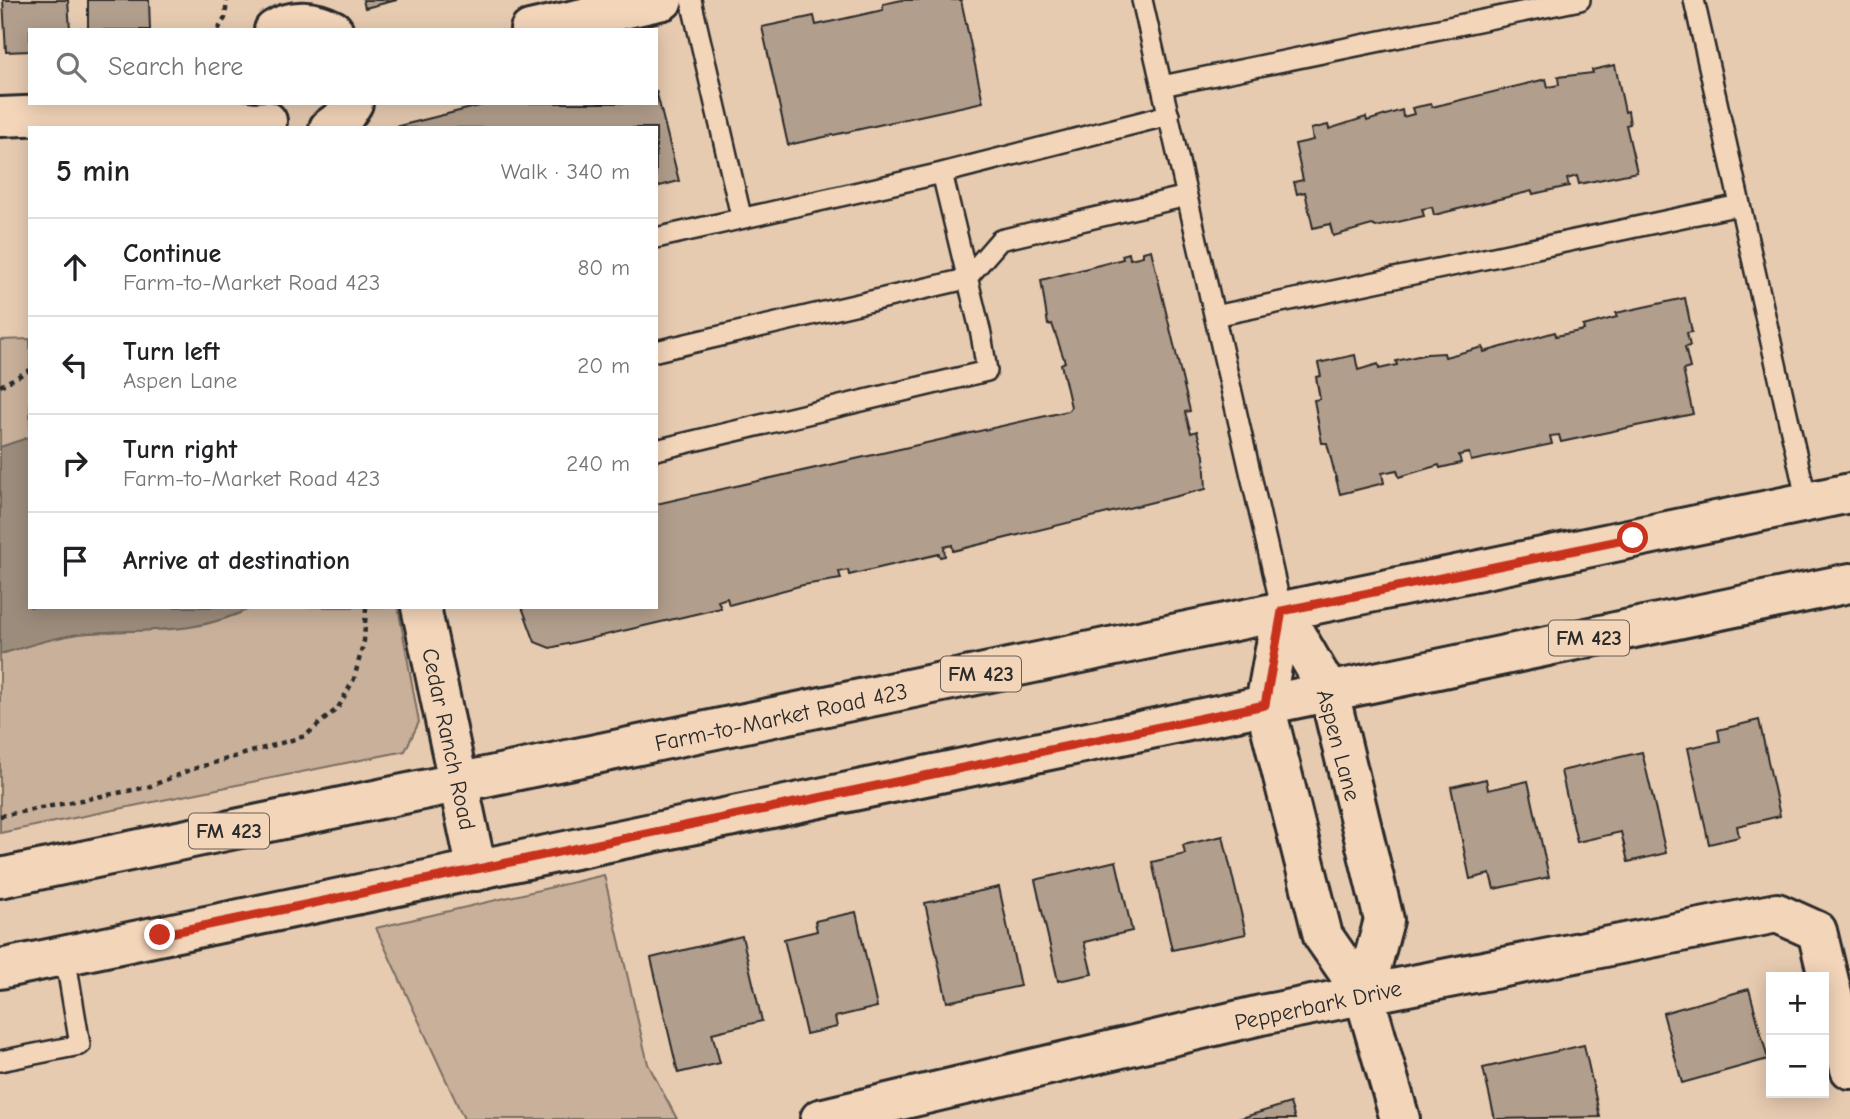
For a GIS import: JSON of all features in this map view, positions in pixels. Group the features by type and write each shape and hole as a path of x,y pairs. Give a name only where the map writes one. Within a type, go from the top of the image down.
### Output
{"main road":[{"path":"261,28 267,0"},
{"path":"539,28 663,0"},
{"path":"279,28 293,22 321,18"},
{"path":"0,117 174,106 254,122 269,121"},
{"name":"Farm-to-Market Road 423","path":"0,878 1850,493"},
{"name":"FM 423","path":"0,969 1850,583"},
{"name":"Cedar Ranch Road","path":"421,609 477,871"},
{"path":"1282,611 1265,705 1323,936 1364,995 1400,1119"},
{"name":"Aspen Lane","path":"1282,611 1329,692 1384,920 1364,995"},
{"name":"Pepperbark Drive","path":"820,1119 917,1109 1261,1015 1777,913 1817,931 1850,1069"}],"lane":[{"path":"691,0 741,216"},
{"path":"1142,0 1282,611"},
{"path":"1162,86 1580,0"},
{"path":"1694,0 1807,502"},
{"path":"658,237 741,216 943,173 1169,115"},
{"path":"658,450 987,371 981,334 943,173"},
{"path":"658,351 966,279 1000,240 1187,195"},
{"path":"1214,316 1740,205"},
{"path":"0,1061 80,1045 65,955"}],"path":[{"path":"219,28 225,18 227,0"},
{"path":"0,386 28,371"},
{"path":"0,816 148,787 193,769 304,736 338,708 354,679 364,641 366,609"}],"shaded area":[{"path":"28,339 28,609 398,609 419,722 405,751 0,833 0,340"},
{"path":"28,438 28,609 248,609 230,617 188,627 79,634 0,654 0,447"},
{"path":"604,875 648,1064 677,1119 464,1119 376,928"}],"building":[{"path":"3,0 68,0 70,28 28,28 28,51 6,52"},
{"path":"88,0 149,0 150,28 88,28"},
{"path":"363,0 397,0 365,8"},
{"path":"902,0 961,0 983,102 788,145 762,27 814,16 816,25 883,10 883,4"},
{"path":"1615,65 1625,112 1628,111 1630,124 1626,125 1637,172 1579,184 1577,176 1567,179 1569,186 1533,194 1532,191 1434,215 1432,207 1422,209 1424,216 1376,227 1372,225 1333,236 1330,224 1313,228 1305,192 1297,194 1294,182 1303,180 1295,144 1313,140 1311,129 1328,125 1329,129 1366,117 1367,121 1402,110 1403,117 1414,114 1412,108 1431,104 1432,107 1546,79 1548,87 1559,85 1558,77 1593,73 1592,70"},
{"path":"658,98 679,181 658,186 658,126 399,126 483,105 658,105"},
{"path":"1151,250 1190,411 1185,412 1191,433 1197,431 1204,456 1206,489 953,551 952,545 944,547 945,556 940,557 939,554 849,575 848,570 839,572 841,579 803,585 729,605 727,598 718,601 721,608 550,648 535,642 523,609 658,609 658,504 1068,411 1071,407 1061,364 1065,362 1052,324 1048,325 1041,280 1123,259 1122,255 1129,253 1130,259 1143,256 1143,252"},
{"path":"1685,298 1692,332 1687,333 1690,346 1685,347 1690,368 1683,370 1693,414 1561,442 1559,435 1550,436 1552,444 1471,461 1469,453 1459,455 1461,463 1440,468 1439,465 1399,477 1397,470 1382,473 1384,483 1340,494 1327,443 1322,443 1314,400 1320,399 1316,377 1321,376 1318,363 1355,355 1358,370 1378,364 1379,369 1397,365 1396,361 1427,354 1444,353 1445,357 1483,347 1484,352 1555,332 1556,336 1584,330 1583,326 1617,317 1616,313"},
{"path":"1759,720 1780,816 1737,826 1739,837 1709,844 1688,748 1720,741 1718,730"},
{"path":"1642,752 1666,853 1628,862 1621,832 1577,842 1561,771"},
{"path":"1486,779 1488,790 1528,781 1549,877 1494,889 1490,874 1470,879 1451,787"},
{"path":"1223,836 1246,934 1172,950 1152,862 1185,854 1183,845"},
{"path":"1116,861 1132,931 1084,942 1092,974 1058,981 1035,880"},
{"path":"999,887 1020,986 947,1002 925,903"},
{"path":"856,912 877,1007 835,1017 837,1027 806,1034 784,939 817,931 815,921"},
{"path":"742,936 762,1021 712,1033 720,1063 678,1073 651,958"},
{"path":"1749,989 1766,1060 1682,1083 1663,1013"},
{"path":"1584,1045 1600,1117 1495,1119 1483,1068"},
{"path":"1290,1103 1295,1119 1238,1119"}],"route":[{"path":"160,935 1265,705 1282,611 1633,538"}]}
